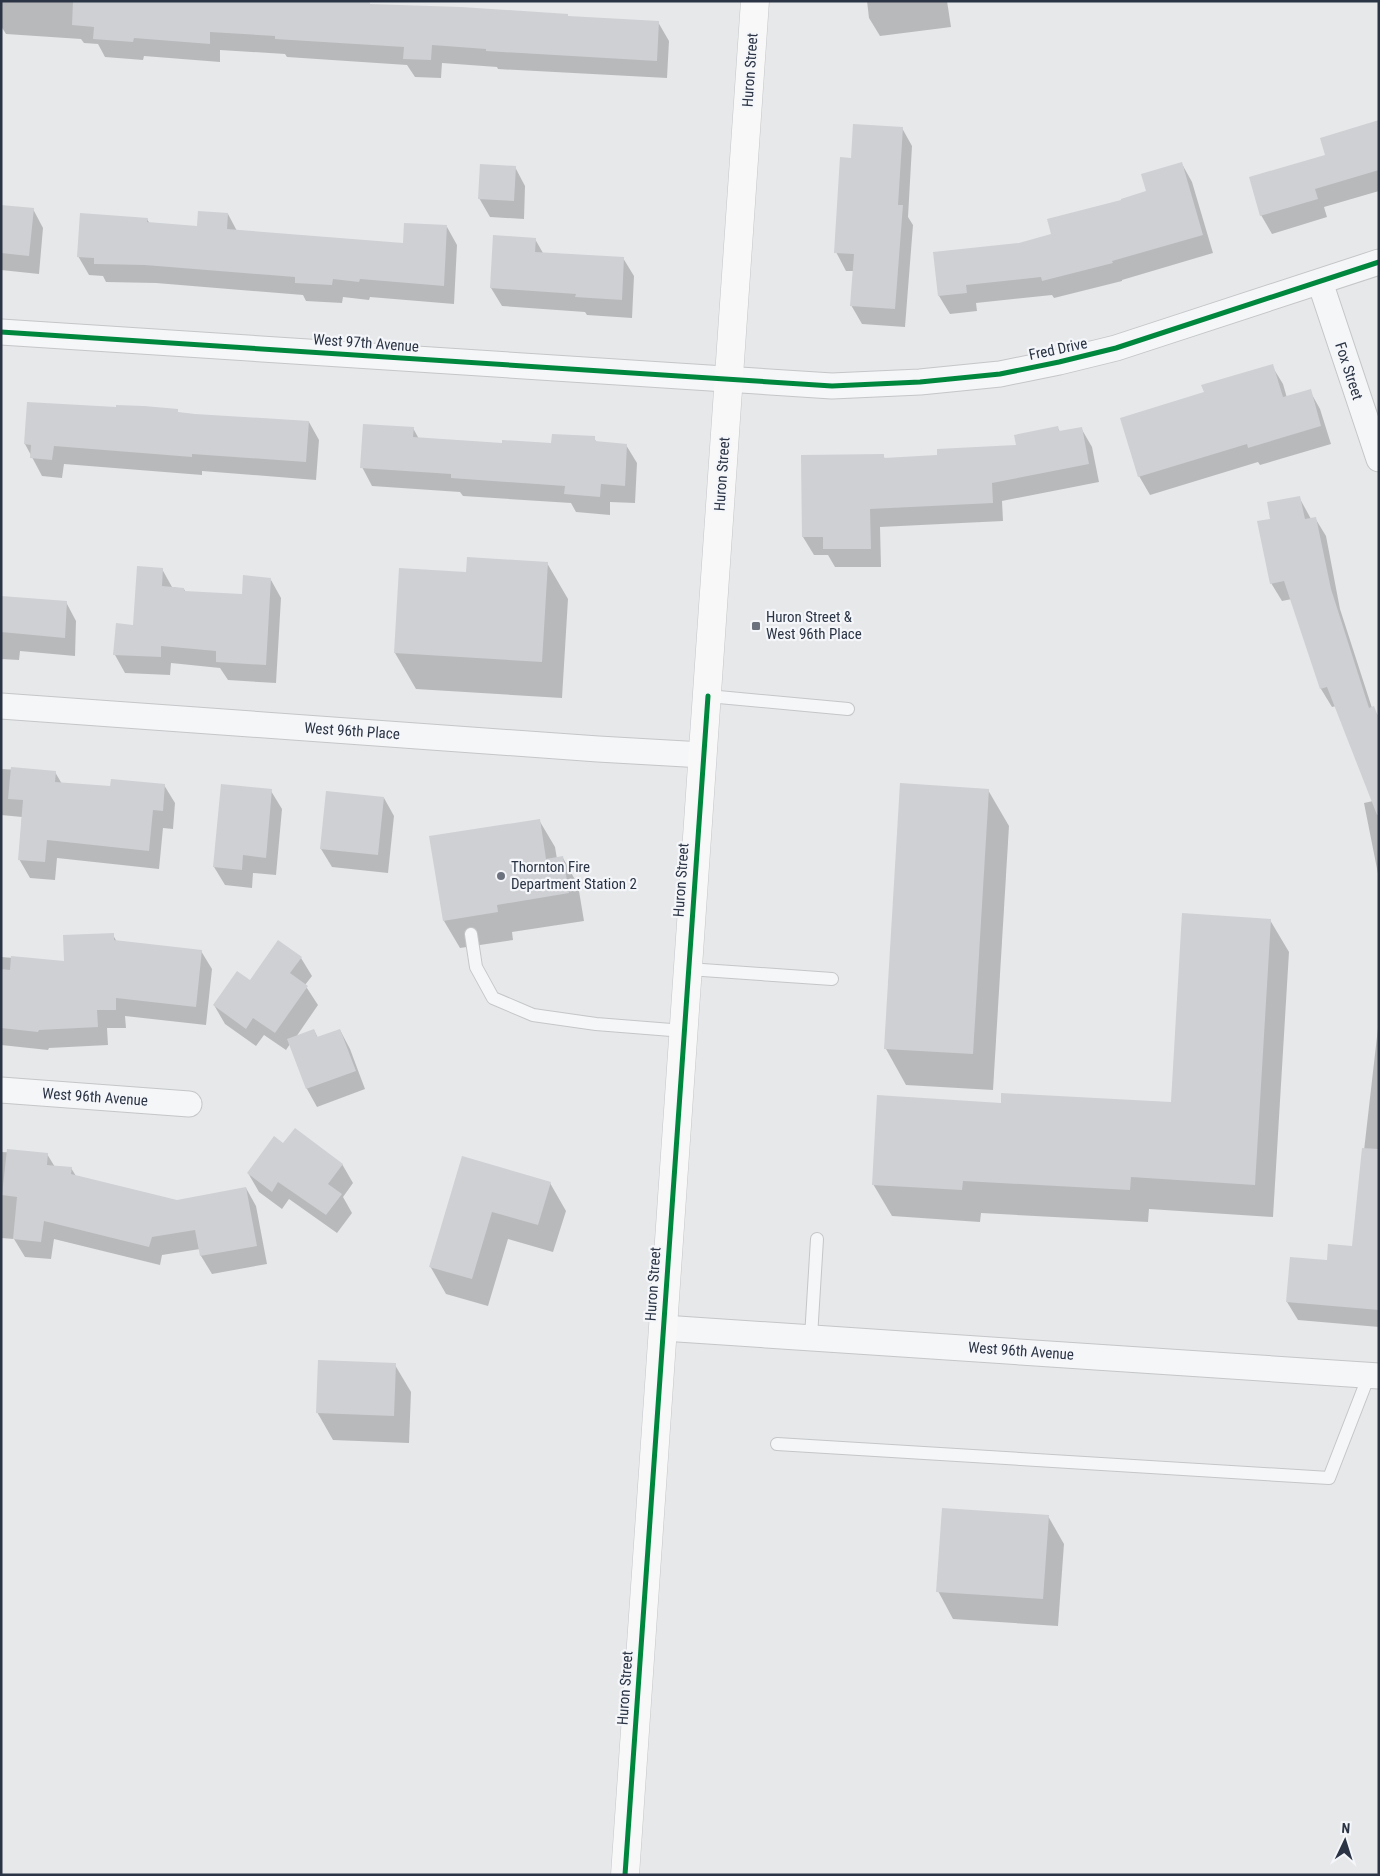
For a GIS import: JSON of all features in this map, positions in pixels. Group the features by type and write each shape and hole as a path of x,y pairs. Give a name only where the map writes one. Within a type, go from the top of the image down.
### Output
{"main road":[{"name":"Huron Street","path":"625,1875 708,696 754,1"}],"street":[{"name":"Fred Drive","path":"728,380 832,386 920,382 1000,374 1116,348 1379,262"},
{"name":"Fox Street","path":"1320,282 1379,459"},
{"name":"West 97th Avenue","path":"1,332 728,380"},
{"name":"West 96th Place","path":"1,706 598,749 703,754"},
{"name":"West 96th Avenue","path":"1,1090 189,1104"},
{"name":"West 96th Avenue","path":"663,1328 1374,1375"}],"lane":[{"path":"708,696 848,709"},
{"path":"471,934 476,967 493,998 533,1015 596,1024 684,1031"},
{"path":"688,969 832,979"},
{"path":"811,1337 817,1239"},
{"path":"777,1444 1329,1478 1374,1375"}],"building":[{"path":"73,1 370,1 369,4 461,7 659,21 657,61 486,51 486,49 432,45 431,60 403,59 404,47 275,39 275,36 210,32 210,44 134,38 133,42 93,39 94,27 72,25"},
{"path":"1379,120 1379,170 1315,189 1318,199 1260,216 1249,177 1325,155 1320,138"},
{"path":"853,124 903,127 898,205 903,205 895,309 850,306 854,254 834,253 840,157 851,158"},
{"path":"1182,162 1203,235 1112,261 1113,263 1042,281 1041,277 966,285 967,293 938,296 933,252 1019,243 1051,234 1047,219 1121,200 1146,191 1141,174"},
{"path":"480,164 516,166 514,201 478,199"},
{"path":"1,205 34,208 29,256 1,253"},
{"path":"198,211 228,213 227,229 403,243 404,223 447,225 444,286 360,279 359,282 333,279 332,285 295,283 295,277 145,265 94,264 94,258 77,257 80,213 148,218 147,222 197,226"},
{"path":"493,235 536,238 535,252 624,257 622,300 575,297 576,294 490,288"},
{"path":"1273,364 1283,397 1311,389 1321,426 1248,448 1247,444 1138,477 1120,418 1204,392 1201,385"},
{"path":"27,402 116,407 116,405 144,406 178,409 178,412 195,414 309,421 306,462 192,454 192,457 54,446 52,460 30,458 31,445 24,444"},
{"path":"363,424 414,427 413,437 502,443 502,440 551,443 552,434 595,436 595,441 627,444 625,486 601,484 600,497 564,494 565,486 451,478 451,474 360,468"},
{"path":"1058,426 1059,431 1082,427 1089,464 992,483 993,503 870,509 871,549 823,549 823,537 802,537 801,455 884,454 884,458 937,455 937,449 1016,445 1014,435"},
{"path":"1300,496 1305,519 1316,517 1331,589 1369,708 1374,706 1379,719 1379,815 1377,815 1327,687 1320,689 1284,581 1270,584 1257,521 1270,519 1267,502"},
{"path":"467,557 548,562 542,662 394,653 399,568 466,572"},
{"path":"137,566 163,568 162,586 184,588 184,591 242,594 243,575 271,578 266,665 216,662 216,651 161,646 161,657 113,655 116,623 133,625"},
{"path":"1,596 67,601 65,638 1,632"},
{"path":"11,767 56,771 55,782 110,786 111,779 165,784 163,811 153,810 149,851 47,840 45,862 18,860 23,800 8,799"},
{"path":"900,783 989,789 973,1054 884,1049"},
{"path":"221,784 272,789 266,858 243,855 242,870 213,867"},
{"path":"326,791 384,797 378,855 320,849"},
{"name":"Thornton Fire Department Station 2","path":"540,819 546,859 563,856 569,893 497,905 498,912 443,921 429,836"},
{"path":"1182,913 1271,919 1255,1185 1131,1177 1130,1190 963,1181 962,1190 872,1185 877,1095 1001,1103 1001,1093 1171,1102"},
{"path":"114,933 114,940 202,950 196,1007 116,998 116,1010 97,1010 98,1027 39,1030 38,1032 1,1028 1,969 10,970 11,956 64,961 63,935"},
{"path":"278,940 302,957 290,973 308,986 275,1033 253,1018 246,1029 213,1005 237,971 250,980"},
{"path":"314,1029 317,1037 340,1029 356,1071 306,1089 287,1039"},
{"path":"295,1128 343,1164 328,1184 342,1194 326,1215 278,1182 272,1192 247,1173 274,1136 283,1143"},
{"path":"1362,1148 1379,1149 1379,1310 1286,1302 1290,1257 1327,1260 1328,1244 1352,1246"},
{"path":"7,1149 48,1153 47,1165 72,1167 71,1174 177,1200 246,1187 257,1246 200,1256 195,1230 152,1237 149,1247 44,1221 41,1242 13,1239 17,1197 2,1195"},
{"path":"462,1156 551,1182 538,1225 492,1212 472,1279 429,1267"},
{"path":"318,1360 396,1363 394,1416 316,1413"},
{"path":"942,1508 1049,1515 1043,1599 936,1592"}],"cycle path":[{"path":"1,332 832,386 920,382 1000,374 1116,348 1379,262"},
{"path":"625,1875 708,696"}],"place":[{"name":"Huron Street & West 96th Place","path":"756,626"},
{"name":"Thornton Fire Department Station 2","path":"501,876"}]}
